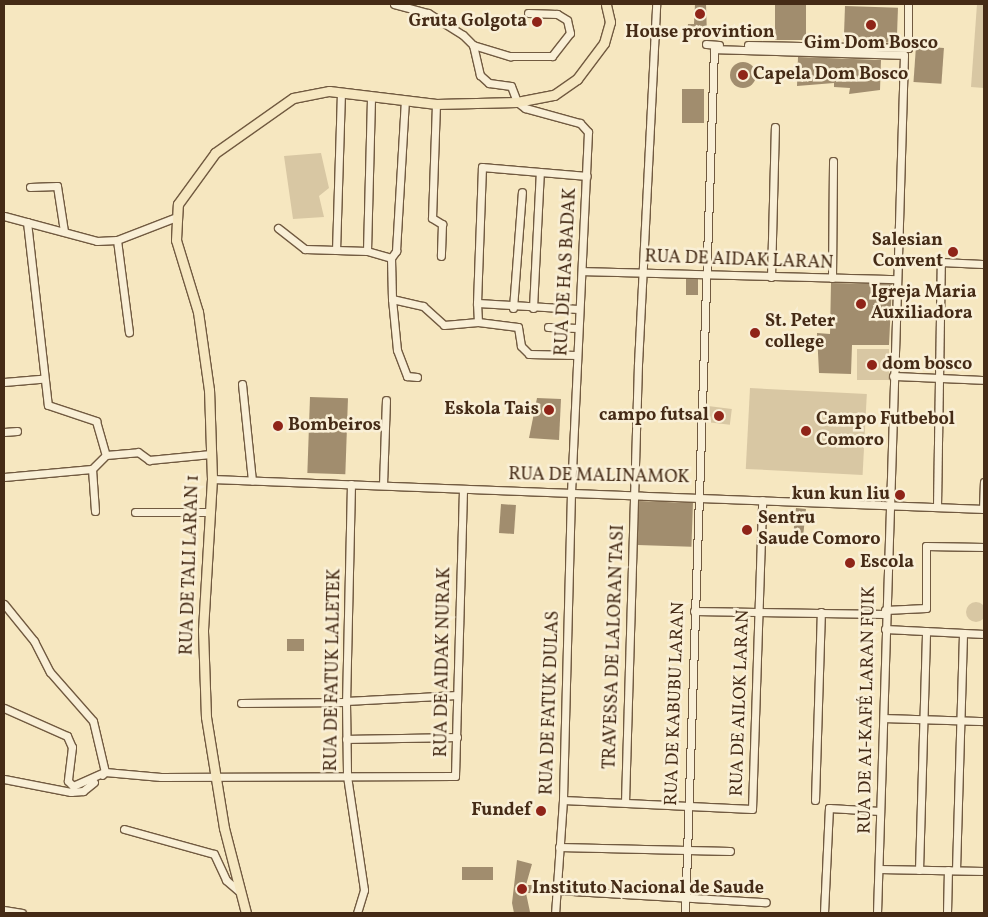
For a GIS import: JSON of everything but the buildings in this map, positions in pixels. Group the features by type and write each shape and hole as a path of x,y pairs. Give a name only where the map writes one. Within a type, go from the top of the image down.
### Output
{"main road":[{"path":"174,218 187,187 204,164 266,113 294,98 341,92 436,104 516,102 554,95 577,79 604,43 610,22 606,4"},
{"name":"RUA DE TALI LARAN 1","path":"174,218 200,326 210,390 212,479 203,630 206,717 215,776 246,913"}],"street":[{"path":"394,4 428,12 473,44 510,56 552,56 570,33 567,20 557,14 528,13"},
{"name":"TRAVESSA DE LALORAN TASI","path":"625,802 634,492 656,4"},
{"path":"706,44 908,48 908,4"},
{"path":"473,44 480,75 490,83 511,86 516,102"},
{"name":"RUA DE KABUBU LARAN","path":"685,913 697,495 714,49 904,55 898,260"},
{"path":"336,250 341,92"},
{"path":"367,251 371,96"},
{"path":"405,101 396,250 391,258 392,299 397,350 407,376 417,377"},
{"name":"RUA DE HAS BADAK","path":"516,102 586,127 587,176 571,492"},
{"path":"436,104 432,218 442,224 441,256"},
{"path":"770,277 775,127"},
{"path":"832,278 833,161"},
{"path":"478,322 482,167 587,176"},
{"path":"533,308 540,172"},
{"path":"30,187 57,186 64,231"},
{"path":"513,308 522,192"},
{"path":"4,216 97,241 117,240 174,218"},
{"path":"27,222 42,379 48,405 96,422 106,455"},
{"path":"278,228 305,249 367,251 391,258"},
{"path":"117,240 129,332"},
{"path":"898,260 984,264"},
{"name":"RUA DE AI-KAFÉ LARAN FUIK","path":"877,913 880,811 886,718 885,612 895,279 898,260"},
{"path":"937,507 942,262"},
{"name":"RUA DE AIDAK LARAN","path":"582,271 895,279"},
{"path":"392,299 423,306 444,325 478,322 518,327 521,346 529,354 578,355"},
{"path":"477,303 513,308 579,309"},
{"path":"548,327 578,328"},
{"path":"893,376 984,380"},
{"path":"4,382 42,379"},
{"path":"242,384 252,480"},
{"path":"383,486 386,400"},
{"path":"4,432 17,431"},
{"path":"4,477 92,469 106,455 138,452 149,460 211,454"},
{"path":"92,469 94,511"},
{"name":"RUA DE MALINAMOK","path":"212,479 463,489 634,492 762,500 984,509"},
{"path":"984,482 984,509"},
{"name":"RUA DE FATUK LALETEK","path":"351,484 346,739 347,776 364,890 357,913"},
{"name":"RUA DE AIDAK NURAK","path":"105,772 215,776 455,776 463,489"},
{"name":"RUA DE FATUK DULAS","path":"555,913 555,890 563,800 571,492"},
{"name":"RUA DE AILOK LARAN","path":"563,800 688,804 752,809 760,610 762,500"},
{"path":"135,512 210,512"},
{"path":"694,611 885,612 926,608 926,546 984,546"},
{"path":"4,604 34,641 50,672 93,721 105,772"},
{"path":"815,800 821,612"},
{"path":"885,629 984,634"},
{"path":"919,870 925,718 926,631"},
{"path":"956,870 963,720 963,633"},
{"path":"241,703 346,702 458,695"},
{"path":"4,708 67,736 72,747 68,781 73,786 105,772"},
{"path":"886,718 984,721"},
{"path":"346,739 457,737"},
{"path":"4,779 71,792 83,791 105,772"},
{"path":"824,913 829,808 880,811"},
{"path":"124,830 214,854 226,880 241,893"},
{"path":"559,847 730,851"},
{"path":"879,869 984,870"},
{"path":"946,913 948,870"},
{"path":"555,890 685,899 766,902"},
{"path":"4,910 22,913"}],"shaded area":[{"path":"977,4 984,4 984,88 971,87"},
{"path":"321,153 329,188 319,196 324,217 293,219 284,156"},
{"name":"dom bosco","path":"857,349 889,349 889,380 857,380"},
{"name":"Campo Futbebol Comoro","path":"750,388 867,394 863,475 746,469"},
{"name":"campo futsal","path":"708,406 732,409 730,425 706,422"},
{"path":"976,602 983,605 986,612 983,619 976,622 969,619 966,612 969,605"}],"place":[{"name":"House provintion","path":"700,14"},
{"name":"Gruta Golgota","path":"537,22"},
{"name":"Gim Dom Bosco","path":"871,25"},
{"name":"Capela Dom Bosco","path":"743,75"},
{"name":"Salesian Convent","path":"953,252"},
{"name":"Igreja Maria Auxiliadora","path":"861,304"},
{"name":"St. Peter college","path":"755,333"},
{"name":"dom bosco","path":"872,365"},
{"name":"Eskola Tais","path":"549,410"},
{"name":"campo futsal","path":"719,416"},
{"name":"Bombeiros","path":"278,426"},
{"name":"Campo Futbebol Comoro","path":"806,431"},
{"name":"kun kun liu","path":"900,495"},
{"name":"Sentru Saude Comoro","path":"747,530"},
{"name":"Escola","path":"850,563"},
{"name":"Fundef","path":"541,811"},
{"name":"Instituto Nacional de Saude","path":"522,889"}]}
